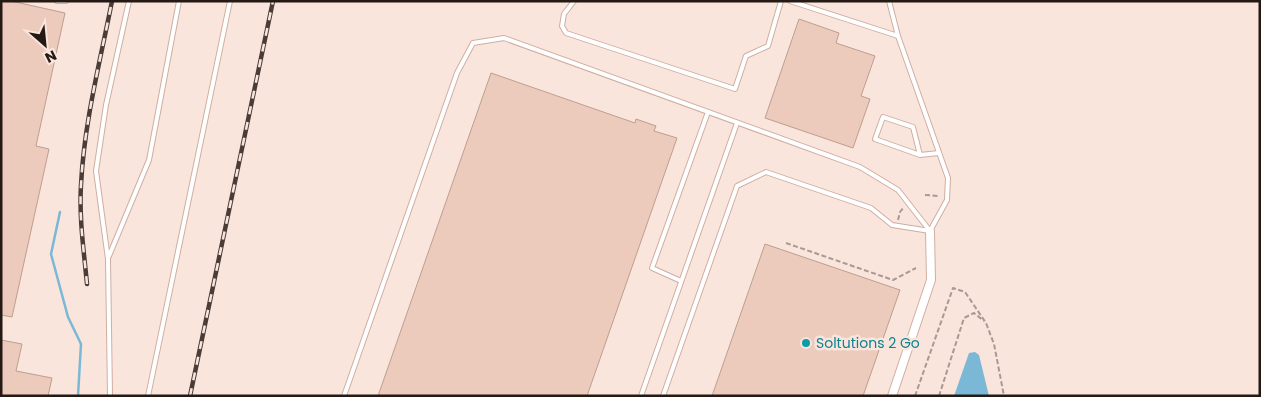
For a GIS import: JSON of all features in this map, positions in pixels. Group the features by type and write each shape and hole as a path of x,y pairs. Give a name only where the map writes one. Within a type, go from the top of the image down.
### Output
{"street":[{"path":"892,396 931,280 930,231"}],"lane":[{"path":"58,1 66,1"},
{"path":"110,396 108,259 96,171 106,105 129,1"},
{"path":"108,259 149,160 179,1"},
{"path":"148,396 230,1"},
{"path":"574,1 564,14 562,26 566,33 735,89 746,56 768,46 781,1"},
{"path":"790,1 898,36"},
{"path":"889,1 898,36 948,178 947,200 930,231"},
{"path":"344,396 457,73 473,43 504,38 860,167 898,190 930,231"},
{"path":"681,281 652,268 708,112"},
{"path":"920,155 913,127 883,117 875,139 920,155 939,153"},
{"path":"641,396 737,123"},
{"path":"664,396 737,186 766,172 871,208 892,225 930,231"}],"path":[{"path":"925,195 939,196"},
{"path":"898,220 900,212 905,206"},
{"path":"786,243 892,280 916,268"},
{"path":"915,396 953,288 965,292 986,323 994,344 1004,396"},
{"path":"939,396 964,318 974,313 986,323"}],"water":[{"path":"975,352 979,355 989,396 954,396 969,353"}],"building":[{"path":"1,1 11,1 65,13 36,146 49,149 12,317 1,315"},
{"path":"799,19 839,33 836,43 875,56 861,96 870,99 853,148 765,118"},
{"path":"491,73 635,123 636,119 656,126 654,131 677,138 587,396 378,396"},
{"name":"Soltutions 2 Go","path":"765,244 900,290 863,396 712,396"},
{"path":"1,340 22,344 16,371 52,378 48,396 1,396"}],"waterway":[{"path":"60,212 51,254 68,317 81,344 78,396"}],"railway":[{"path":"87,284 81,210 85,139 112,1"},
{"path":"190,396 273,1"}],"place":[{"name":"Soltutions 2 Go","path":"806,343"}]}
